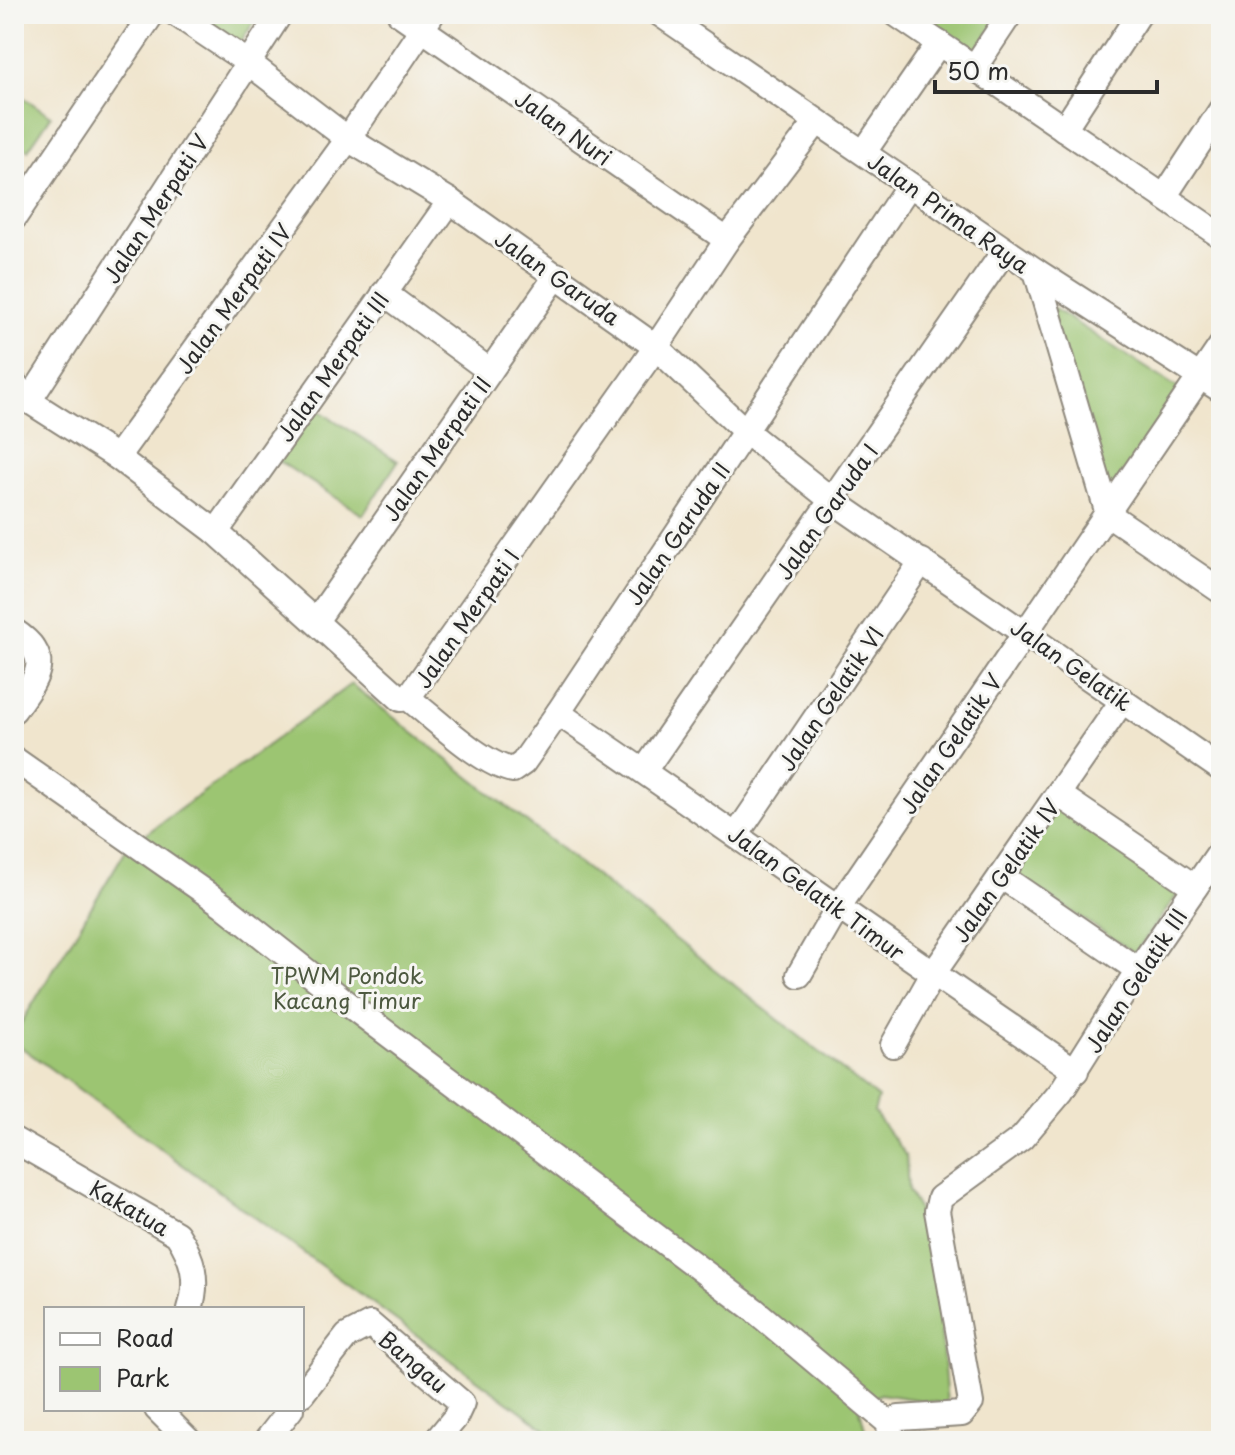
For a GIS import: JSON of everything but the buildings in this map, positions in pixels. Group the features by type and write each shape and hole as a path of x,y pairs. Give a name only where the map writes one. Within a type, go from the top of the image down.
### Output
{"street":[{"path":"14,218 152,14"},
{"name":"Jalan Garuda","path":"176,14 249,63 348,139 450,201 656,347 745,431 833,501 922,561"},
{"name":"Jalan Merpati V","path":"22,392 280,14"},
{"name":"Jalan Nuri","path":"400,14 427,21 727,240"},
{"name":"Jalan Prima Raya","path":"660,14 1036,271 1108,514"},
{"path":"974,68 1010,14"},
{"path":"1064,129 1139,14"},
{"path":"903,16 1221,236"},
{"name":"Jalan Merpati IV","path":"117,457 348,139 427,21"},
{"path":"864,152 939,43"},
{"path":"1164,197 1221,110"},
{"name":"Jalan Merpati I","path":"22,392 117,457 216,532 401,699 408,698 656,347 727,240 816,123"},
{"name":"Jalan Garuda II","path":"408,698 484,756 513,770 523,763 909,185"},
{"name":"Jalan Merpati III","path":"216,532 450,201"},
{"name":"Jalan Garuda I","path":"644,771 1005,250"},
{"path":"1036,271 1221,390"},
{"name":"Jalan Merpati II","path":"316,621 557,275"},
{"path":"384,293 490,371"},
{"name":"Jalan Gelatik V","path":"799,975 837,909 1221,346"},
{"path":"1108,514 1221,591"},
{"name":"Jalan Gelatik","path":"922,561 1221,769"},
{"name":"Jalan Gelatik VI","path":"737,834 922,561"},
{"path":"14,631 33,643 39,659 38,677 14,710"},
{"name":"Jalan Gelatik IV","path":"893,1045 933,974 1123,700"},
{"name":"Jalan Gelatik Timur","path":"558,713 737,834 837,909 1076,1071"},
{"path":"14,759 223,905 352,1007 753,1309 890,1433"},
{"path":"1058,794 1195,887"},
{"name":"Jalan Gelatik III","path":"890,1433 899,1418 962,1414 971,1403 937,1211 940,1198 1022,1138 1076,1071 1138,970 1221,850"},
{"path":"1001,876 1138,970"},
{"name":"Kakatua","path":"14,1140 177,1234 188,1251 195,1273 190,1307"},
{"name":"Bangau","path":"304,1391 347,1336 370,1324 462,1403 436,1441"},
{"path":"159,1411 189,1441"},
{"path":"266,1441 289,1411"}],"green space":[{"path":"193,14 259,14 239,45"},
{"path":"918,14 1001,14 973,56 916,17"},
{"path":"14,91 51,116 28,150 14,141"},
{"path":"1045,303 1181,390 1109,499"},
{"path":"312,406 398,461 363,515 277,460"},
{"name":"TPWM Pondok Kacang Timur","path":"351,684 878,1098 874,1112 906,1156 908,1191 933,1235 947,1404 880,1394 860,1410 868,1441 562,1441 14,1042 14,1035 127,848"},
{"path":"1059,808 1180,891 1135,953 1013,873"}]}
